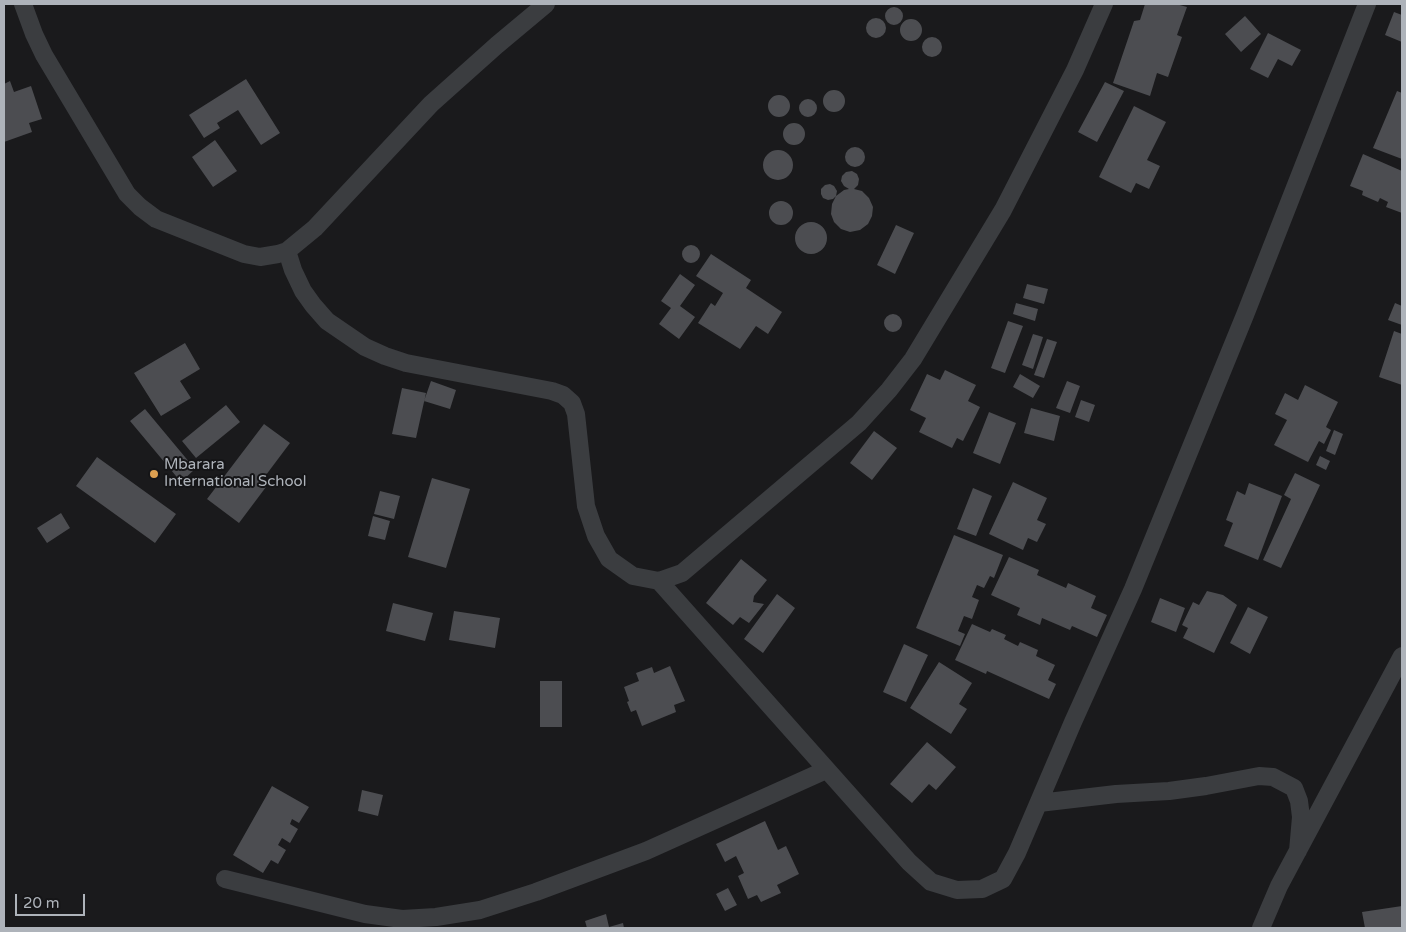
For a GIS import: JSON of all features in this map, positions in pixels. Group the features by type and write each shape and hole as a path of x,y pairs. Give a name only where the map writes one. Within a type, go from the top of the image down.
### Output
{"street":[{"path":"23,4 44,55 127,194 140,208 156,219 244,254 260,256 287,251 315,228 430,104 496,45 546,4"},
{"path":"287,251 303,291 313,305 327,321 365,347 385,356 406,362 552,391 572,403 576,414 586,506 596,536 609,559 617,565 633,576 659,581 682,573 859,423 901,375 913,359 1003,210 1075,70 1104,4"},
{"path":"659,581 909,862 931,882 957,890 982,889 1003,879 1017,854 1134,589 1368,4"},
{"path":"1261,928 1279,886 1402,656"},
{"path":"225,879 365,914 402,919 436,917 480,910 536,892 646,851 826,770"},
{"path":"1039,803 1116,794 1170,791 1259,776 1273,778 1294,788 1299,801 1301,818 1298,851"}],"building":[{"path":"1145,4 1176,4 1187,7 1177,35 1182,37 1168,77 1157,73 1150,96 1113,83 1134,21 1140,20"},
{"path":"894,7 900,10 903,16 900,22 894,25 888,22 885,16 888,10"},
{"path":"1394,12 1402,15 1402,42 1385,35"},
{"path":"1245,16 1261,34 1241,52 1225,34"},
{"path":"872,18 880,18 886,24 886,32 880,38 872,38 866,32 866,24"},
{"path":"911,19 919,22 922,30 919,38 911,41 903,38 900,30 903,22"},
{"path":"1268,33 1301,50 1292,66 1278,59 1268,78 1250,69"},
{"path":"932,37 939,40 942,47 939,54 932,57 925,54 922,47 925,40"},
{"path":"246,79 280,133 261,145 238,110 217,123 220,128 204,138 189,115"},
{"path":"10,81 14,92 31,86 42,119 29,123 32,132 4,142 4,84"},
{"path":"1105,82 1124,91 1097,142 1078,132"},
{"path":"834,90 842,93 845,101 842,109 834,112 826,109 823,101 826,93"},
{"path":"1397,91 1402,93 1402,159 1373,148"},
{"path":"779,95 787,98 790,106 787,114 779,117 771,114 768,106 771,98"},
{"path":"804,99 812,99 817,104 815,115 804,117 799,112 799,104"},
{"path":"1134,106 1166,122 1147,160 1160,166 1149,189 1136,183 1131,193 1099,177"},
{"path":"794,123 802,126 805,134 802,142 794,145 786,142 783,134 786,126"},
{"path":"215,140 237,171 213,187 192,157"},
{"path":"855,147 862,150 865,157 862,164 855,167 848,164 845,157 848,150"},
{"path":"778,150 789,154 793,165 789,176 778,180 767,176 763,165 767,154"},
{"path":"1363,154 1402,171 1402,213 1386,207 1388,202 1380,198 1378,202 1362,195 1363,191 1350,186"},
{"path":"852,171 857,174 859,179 858,185 854,189 862,191 869,198 873,207 872,216 868,224 860,230 850,232 841,229 834,222 831,214 832,204 836,196 849,189 841,181 842,176 846,172"},
{"path":"830,184 837,191 836,196 828,200 823,198 821,189 825,185"},
{"path":"781,201 790,204 793,213 790,222 781,225 772,222 769,213 772,204"},
{"path":"811,222 817,223 822,227 826,232 826,244 822,249 817,253 811,254 805,253 800,249 796,244 795,238 796,232 800,227 805,223"},
{"path":"896,225 914,233 895,274 877,265"},
{"path":"691,245 697,248 700,254 697,260 691,263 685,260 682,254 685,248"},
{"path":"711,254 751,280 746,288 782,312 768,334 756,326 740,349 698,323 711,303 715,306 723,293 696,276"},
{"path":"680,274 695,285 680,306 695,317 679,339 659,324 671,308 661,301"},
{"path":"1027,284 1048,289 1044,304 1023,298"},
{"path":"1016,303 1038,309 1035,321 1013,314"},
{"path":"1395,303 1402,306 1402,325 1388,320"},
{"path":"893,314 900,316 902,323 900,330 893,332 886,330 884,323 886,316"},
{"path":"1008,321 1023,326 1005,373 991,368"},
{"path":"1394,331 1402,334 1402,385 1379,377"},
{"path":"1033,334 1043,337 1033,369 1022,365"},
{"path":"1047,339 1057,342 1044,378 1034,375"},
{"path":"185,343 200,369 180,381 191,398 161,416 134,373"},
{"path":"945,370 976,385 968,401 980,407 963,441 957,438 952,448 919,432 926,418 910,410 927,374 940,380"},
{"path":"1020,374 1040,386 1033,398 1013,387"},
{"path":"431,381 456,390 450,409 424,401"},
{"path":"1067,381 1080,386 1070,413 1056,408"},
{"path":"1305,385 1338,402 1326,427 1331,430 1324,444 1319,441 1308,462 1274,445 1287,420 1275,414 1285,393 1298,400"},
{"path":"402,388 426,393 416,438 392,434"},
{"path":"1081,400 1095,405 1089,422 1075,417"},
{"path":"226,405 240,422 196,458 182,441"},
{"path":"1031,408 1060,416 1054,441 1024,433"},
{"path":"145,409 195,469 181,482 130,421"},
{"path":"989,412 1016,423 1000,464 973,453"},
{"path":"264,424 290,443 260,483 266,487 239,523 207,499"},
{"path":"1334,430 1343,434 1335,455 1326,451"},
{"path":"874,431 897,448 872,480 850,463"},
{"path":"1320,456 1330,461 1326,470 1316,465"},
{"path":"97,457 176,514 155,543 76,486"},
{"path":"1295,473 1320,485 1281,568 1263,560 1291,499 1284,495"},
{"path":"432,478 470,489 446,568 408,557"},
{"path":"1013,482 1047,498 1037,520 1046,524 1037,542 1028,538 1023,550 989,534"},
{"path":"1249,483 1282,496 1258,560 1224,546 1233,523 1226,520 1237,491 1245,495"},
{"path":"973,488 992,496 976,536 957,529"},
{"path":"380,491 400,496 394,519 374,514"},
{"path":"61,513 70,528 47,543 37,528"},
{"path":"373,516 390,521 385,540 368,536"},
{"path":"954,535 1003,555 994,578 990,576 984,588 977,585 972,597 979,600 972,619 964,616 958,631 965,634 960,646 916,628"},
{"path":"1009,557 1039,570 1037,575 1066,588 1068,583 1096,596 1091,608 1107,615 1097,637 1072,626 1070,630 1042,618 1040,625 1017,615 1020,608 991,595"},
{"path":"741,559 767,580 754,596 753,602 764,604 749,623 740,617 733,625 706,603"},
{"path":"1207,591 1223,595 1237,605 1214,653 1183,638 1188,628 1182,625 1193,602 1199,605"},
{"path":"777,594 795,608 763,653 744,639"},
{"path":"1160,598 1185,608 1176,632 1151,622"},
{"path":"393,603 433,613 425,641 386,631"},
{"path":"1248,607 1268,617 1250,654 1230,643"},
{"path":"454,611 500,618 495,648 449,640"},
{"path":"972,624 990,632 992,629 1006,635 1004,639 1018,646 1020,642 1038,650 1036,656 1055,665 1048,680 1056,684 1049,699 987,671 986,674 955,660"},
{"path":"904,644 928,655 906,702 883,692"},
{"path":"939,662 972,683 959,704 967,709 951,734 910,708"},
{"path":"670,666 685,701 674,705 676,712 642,726 636,710 631,712 624,687 639,681 636,673 652,667 654,673"},
{"path":"540,681 562,681 562,727 540,727"},
{"path":"927,742 956,767 936,790 929,784 912,803 890,784"},
{"path":"272,786 309,807 299,823 292,819 290,824 298,829 290,843 282,838 278,845 286,850 278,864 271,860 263,873 233,855"},
{"path":"362,790 383,795 378,816 358,811"},
{"path":"765,821 778,850 786,846 799,874 777,885 781,893 761,902 757,895 748,899 738,876 744,873 736,856 725,862 716,844"},
{"path":"728,888 737,905 725,911 716,894"},
{"path":"1402,906 1402,928 1365,928 1362,912"},
{"path":"606,914 609,927 623,923 624,928 587,928 585,921"}],"place":[{"name":"Mbarara International School","path":"154,474"}]}
